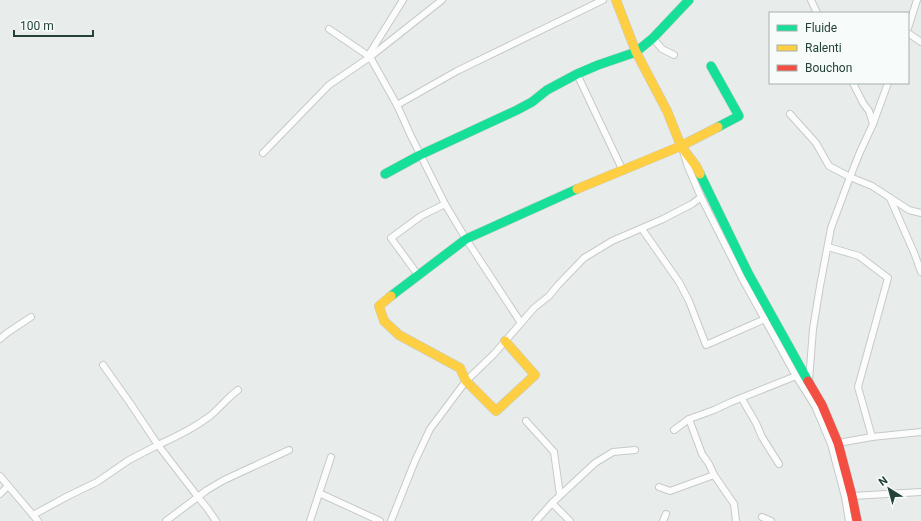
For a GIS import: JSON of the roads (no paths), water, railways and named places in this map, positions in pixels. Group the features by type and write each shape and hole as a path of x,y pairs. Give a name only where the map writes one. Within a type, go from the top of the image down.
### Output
{"street":[{"path":"369,56 402,0"},
{"path":"263,152 329,85 442,0"},
{"path":"397,105 457,71 603,0"},
{"path":"616,0 636,52 667,111 688,168 701,197 743,280 796,376 815,406 831,444 849,521"},
{"path":"385,174 420,155 517,110 532,102 547,90 577,74 636,52 653,38 689,0"},
{"path":"811,0 817,12"},
{"path":"909,25 917,0"},
{"path":"329,29 369,56 397,105 445,204 521,323"},
{"path":"909,34 921,42"},
{"path":"653,38 662,49 674,55"},
{"path":"505,341 535,374 496,411 466,381 460,368 399,335 384,321 379,306 466,239 574,190 681,146 739,116 711,66"},
{"path":"577,74 623,171"},
{"path":"854,84 863,103 869,111 873,124"},
{"path":"809,381 813,330 831,228 888,84"},
{"path":"790,114 816,143 829,166 872,186 909,210 921,213"},
{"path":"681,146 696,166 748,273 822,405 838,442 857,521"},
{"path":"889,196 921,272"},
{"path":"391,521 430,428 466,381 494,354 534,308 549,296 584,258 612,241 663,219 692,204 701,197"},
{"path":"418,275 391,238 421,216 445,204"},
{"path":"642,229 679,282 689,301 706,345 765,319"},
{"path":"828,247 859,256 888,278 858,387 872,437"},
{"path":"0,339 31,317"},
{"path":"0,330 7,334"},
{"path":"103,365 158,445 216,521"},
{"path":"674,430 689,419 742,399 796,376"},
{"path":"33,515 97,482 129,460 188,430 210,416 238,390"},
{"path":"742,399 756,423 762,437 779,464"},
{"path":"689,419 702,454 714,475 734,504 736,521"},
{"path":"526,421 554,452 560,495"},
{"path":"838,442 921,432"},
{"path":"166,521 198,496 224,480 289,450"},
{"path":"536,521 560,495 595,462 613,452 635,450"},
{"path":"310,521 331,457"},
{"path":"660,487 670,491 714,475"},
{"path":"0,476 38,521"},
{"path":"0,494 8,486"},
{"path":"852,496 921,492"},
{"path":"319,493 380,521"},
{"path":"552,503 570,521"},
{"path":"662,521 666,514"},
{"path":"762,517 771,521"}]}
